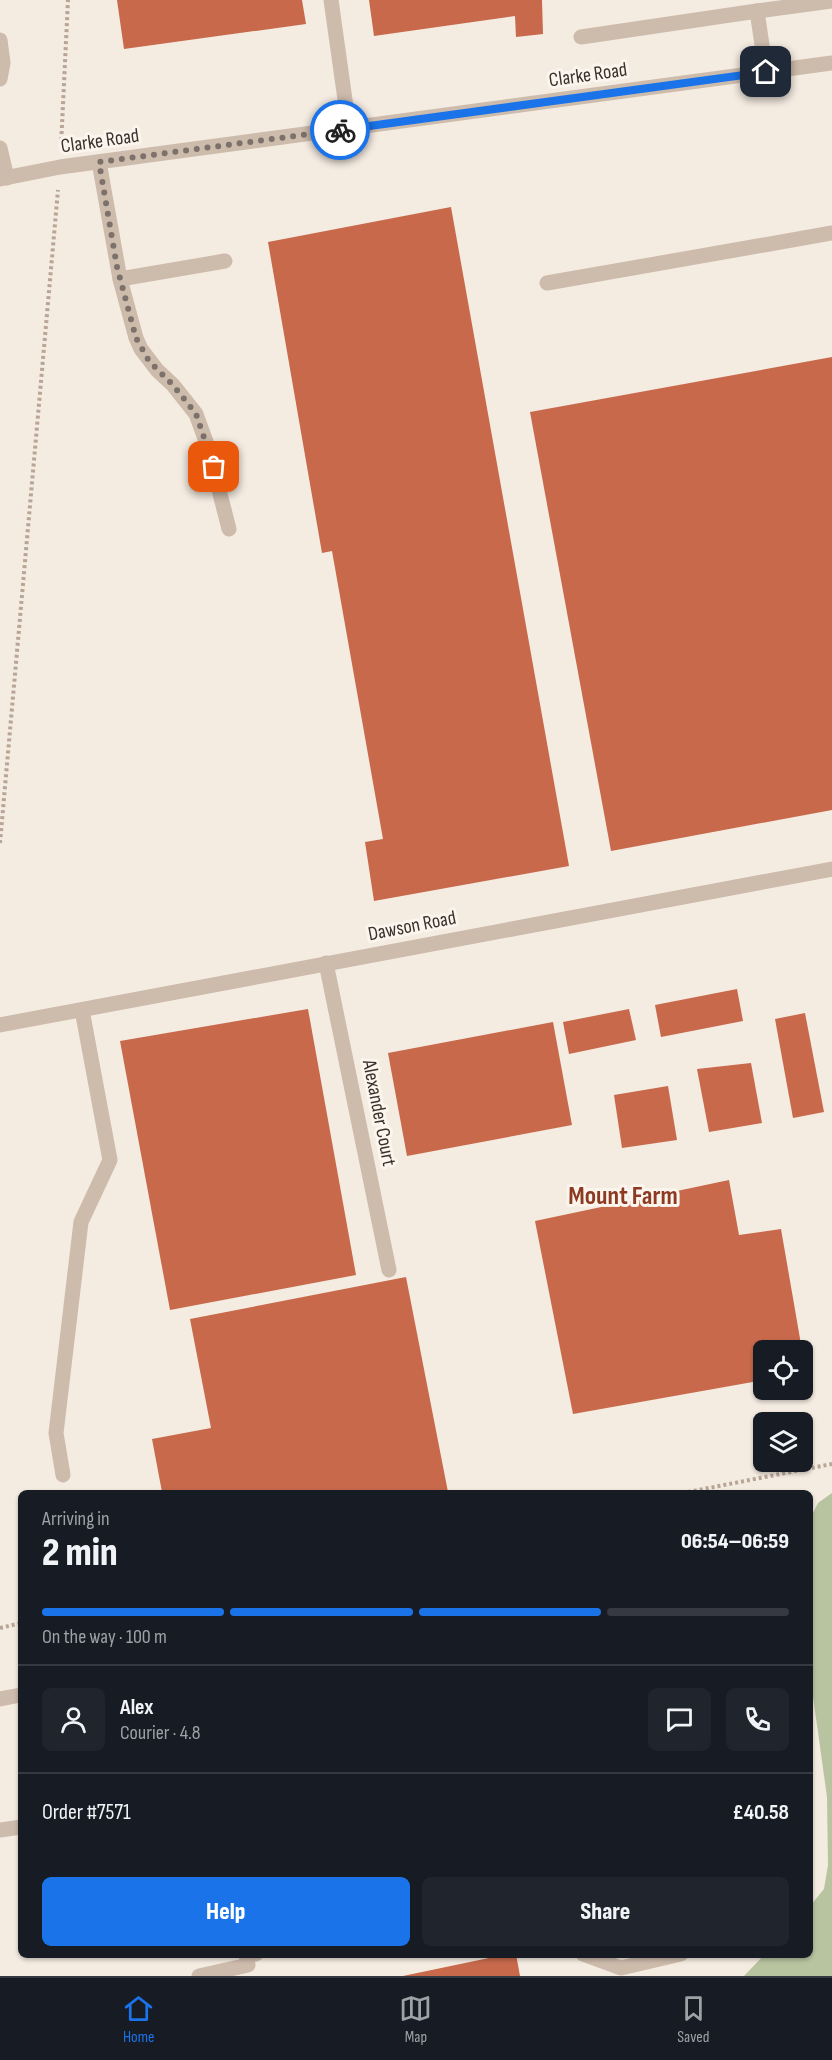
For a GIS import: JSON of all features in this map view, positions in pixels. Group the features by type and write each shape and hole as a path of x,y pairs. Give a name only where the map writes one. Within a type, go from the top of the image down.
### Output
{"street":[{"path":"331,0 349,128"},
{"path":"581,37 832,1"},
{"path":"757,12 766,72"},
{"path":"0,40 3,63 0,79"},
{"name":"Clarke Road","path":"4,179 60,167 832,63"},
{"path":"0,148 4,179"},
{"path":"99,162 120,279 136,338 141,349 157,370 173,385 196,414 208,447 229,529"},
{"path":"548,283 832,233"},
{"path":"120,279 225,261"},
{"name":"Dawson Road","path":"0,1025 832,869"},
{"name":"Alexander Court","path":"326,963 389,1270"},
{"path":"63,1475 56,1433 81,1222 110,1160 82,1010"},
{"path":"0,1699 18,1696"},
{"path":"0,1830 18,1827"},
{"path":"594,1958 621,1968 664,1958"},
{"path":"199,1976 249,1961"}],"path":[{"path":"0,843 60,167 68,0"},
{"path":"698,1490 832,1464"},
{"path":"0,1628 18,1624"}],"green space":[{"path":"832,1493 832,1976 744,1976 761,1958 813,1958 813,1902 824,1889 828,1865 827,1797 813,1697 813,1513 818,1503"}],"building":[{"path":"117,0 302,0 306,24 124,49"},
{"path":"369,0 542,0 543,34 516,37 515,16 374,36"},
{"path":"451,207 569,866 374,901 365,842 383,839 332,551 322,553 268,242"},
{"path":"832,357 832,810 611,851 530,412"},
{"path":"737,989 743,1021 661,1037 655,1005"},
{"path":"308,1009 356,1275 170,1310 120,1041"},
{"path":"629,1009 636,1040 569,1054 563,1022"},
{"path":"805,1013 824,1112 793,1118 775,1019"},
{"path":"553,1022 572,1125 407,1156 388,1053"},
{"path":"751,1063 762,1123 709,1132 697,1069"},
{"path":"668,1086 677,1140 622,1148 614,1095"},
{"path":"729,1180 739,1235 781,1229 800,1340 753,1340 753,1382 573,1414 535,1221"},
{"path":"406,1277 448,1490 162,1490 152,1439 211,1428 190,1319"},
{"path":"489,1958 517,1958 520,1976 403,1976"}],"way so far":[{"path":"214,467 196,414 173,385 149,361 136,338 117,267 99,162 340,130"}],"district":[{"name":"Mount Farm","path":"623,1196"}],"route":[{"path":"340,130 766,72"}]}
